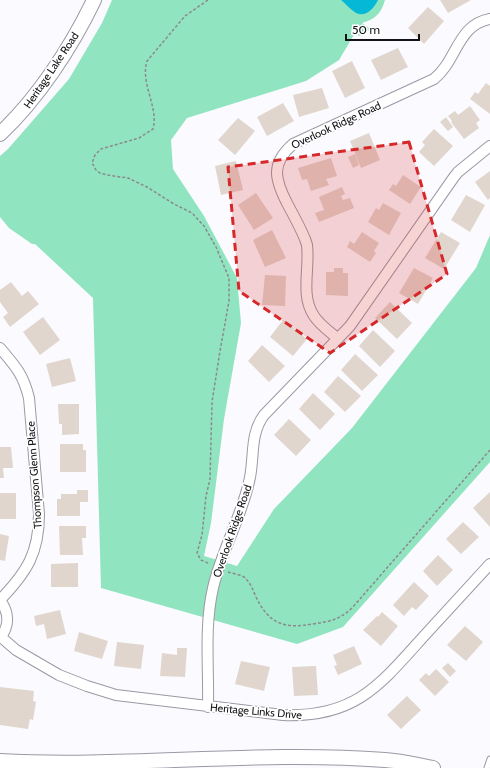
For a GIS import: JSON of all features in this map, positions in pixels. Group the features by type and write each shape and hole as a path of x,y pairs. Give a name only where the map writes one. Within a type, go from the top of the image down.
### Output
{"main road":[{"name":"Heritage Lake Road","path":"0,134 29,103 54,69 87,15 94,0"},
{"path":"0,761 55,766 322,757 386,760 433,768"}],"street":[{"name":"Overlook Ridge Road","path":"337,338 314,317 309,306 306,294 307,245 278,184 277,169 282,154 293,144 434,79 444,70 467,31 478,23 490,19"},
{"name":"Overlook Ridge Road","path":"208,707 208,621 211,596 251,475 256,427 264,415 350,326 458,172 490,146"},
{"name":"Thompson Glenn Place","path":"0,348 19,370 25,382 29,398 39,514 39,532 35,550 28,565 12,588 0,600"},
{"name":"Heritage Links Drive","path":"0,600 7,612 8,619 5,632 1,638 16,650 59,675 87,686 116,694 208,707 305,716 332,710 362,697 384,680 490,564"}],"lane":[{"path":"487,768 490,759"}],"path":[{"path":"208,0 185,16 147,61 147,85 154,117 153,130 139,138 101,149 95,155 92,163 96,170 100,173 128,178 147,187 174,204 192,213 204,226 216,247 229,278 229,301 212,402 210,479 206,496 202,535 197,553 200,560 245,578 249,582 259,604 267,615 278,623 298,626 336,620 352,608 490,450"}],"highlighted area":[{"path":"409,142 447,274 330,353 239,291 228,167"}],"green space":[{"path":"112,0 385,0 382,9 377,15 371,20 362,23 371,29 359,36 355,33 339,60 306,81 187,118 171,140 173,169 204,216 237,278 241,323 224,419 211,523 204,556 237,566 274,509 352,428 476,268 490,235 490,462 343,627 297,644 101,588 93,298 35,244 32,244 9,228 0,217 0,156 8,149 69,79 102,23"}],"water":[{"path":"341,0 378,0 369,11 360,14 354,12"}],"building":[{"path":"440,0 471,0 448,13"},
{"path":"428,7 444,21 424,44 408,28"},
{"path":"398,48 408,67 381,80 371,60"},
{"path":"352,61 365,88 345,98 332,71"},
{"path":"486,83 490,86 490,114 470,99 475,92 478,94"},
{"path":"322,88 329,108 299,117 293,95"},
{"path":"283,103 294,121 267,136 257,117"},
{"path":"470,106 480,120 476,123 479,128 464,139 448,116 455,111 458,115"},
{"path":"446,117 453,127 448,131 440,122"},
{"path":"238,118 255,131 235,155 218,140"},
{"path":"434,129 453,146 434,166 419,152 425,145 422,142"},
{"path":"369,133 380,160 361,168 350,141"},
{"path":"355,154 359,165 353,168 348,157"},
{"path":"331,158 337,176 326,179 329,185 311,191 307,179 302,180 298,168"},
{"path":"236,161 243,190 221,195 215,166"},
{"path":"490,171 490,198 488,200 475,182"},
{"path":"403,175 421,187 410,204 389,190 393,184 396,186"},
{"path":"342,187 345,194 341,196 343,200 350,198 354,208 319,222 315,213 324,210 319,197"},
{"path":"256,193 273,218 254,230 238,205"},
{"path":"466,195 485,205 470,232 451,220"},
{"path":"383,203 401,213 389,235 368,222 376,208 379,210"},
{"path":"272,230 286,258 265,267 253,240"},
{"path":"362,232 379,243 374,251 376,253 370,262 347,247 350,241 354,244"},
{"path":"441,232 460,243 444,269 425,258"},
{"path":"334,268 343,268 343,273 348,273 348,296 326,295 326,272 334,272"},
{"path":"414,268 433,278 418,304 399,293"},
{"path":"265,275 286,276 285,306 262,305"},
{"path":"11,282 22,296 28,291 39,304 10,327 3,317 8,313 0,302 0,290"},
{"path":"390,302 412,323 397,339 375,318"},
{"path":"43,317 60,340 40,355 23,332"},
{"path":"283,320 307,339 293,356 270,337"},
{"path":"373,330 395,351 380,367 359,346"},
{"path":"262,345 285,366 269,382 248,361"},
{"path":"355,354 378,375 362,391 341,370"},
{"path":"70,358 76,381 52,387 46,364"},
{"path":"338,376 361,396 345,412 324,392"},
{"path":"313,393 335,414 320,430 299,409"},
{"path":"58,404 79,404 79,434 62,435 62,424 59,424"},
{"path":"289,419 311,440 296,456 274,435"},
{"path":"60,444 83,444 83,450 86,450 86,472 60,472"},
{"path":"0,447 11,447 13,468 3,468 4,478 0,478"},
{"path":"77,490 88,490 88,502 80,502 80,516 57,516 57,499 61,499 61,494 77,494"},
{"path":"490,492 490,527 473,508"},
{"path":"0,493 16,493 16,519 0,519"},
{"path":"463,522 479,537 461,554 446,539"},
{"path":"59,526 86,526 86,538 82,538 83,555 60,555"},
{"path":"0,534 9,536 5,561 0,560"},
{"path":"438,555 453,570 437,586 423,571"},
{"path":"78,563 78,587 51,587 51,564"},
{"path":"414,582 429,596 416,610 412,607 404,616 393,605"},
{"path":"60,610 66,634 47,639 44,624 36,626 34,616"},
{"path":"382,612 398,626 381,646 363,630"},
{"path":"465,626 483,642 466,661 447,645"},
{"path":"79,632 108,641 102,659 74,651"},
{"path":"117,642 144,645 141,669 114,666"},
{"path":"354,646 362,664 338,675 334,666 337,665 333,655"},
{"path":"177,648 187,648 185,677 160,676 162,653 177,655"},
{"path":"241,661 270,667 264,691 235,684"},
{"path":"448,663 456,671 450,677 442,668"},
{"path":"316,666 318,695 294,696 292,667"},
{"path":"436,669 449,682 435,696 419,680 426,673 429,676"},
{"path":"0,687 34,691 33,701 36,702 33,720 30,719 28,729 0,725"},
{"path":"407,696 421,710 401,729 387,715"}]}
